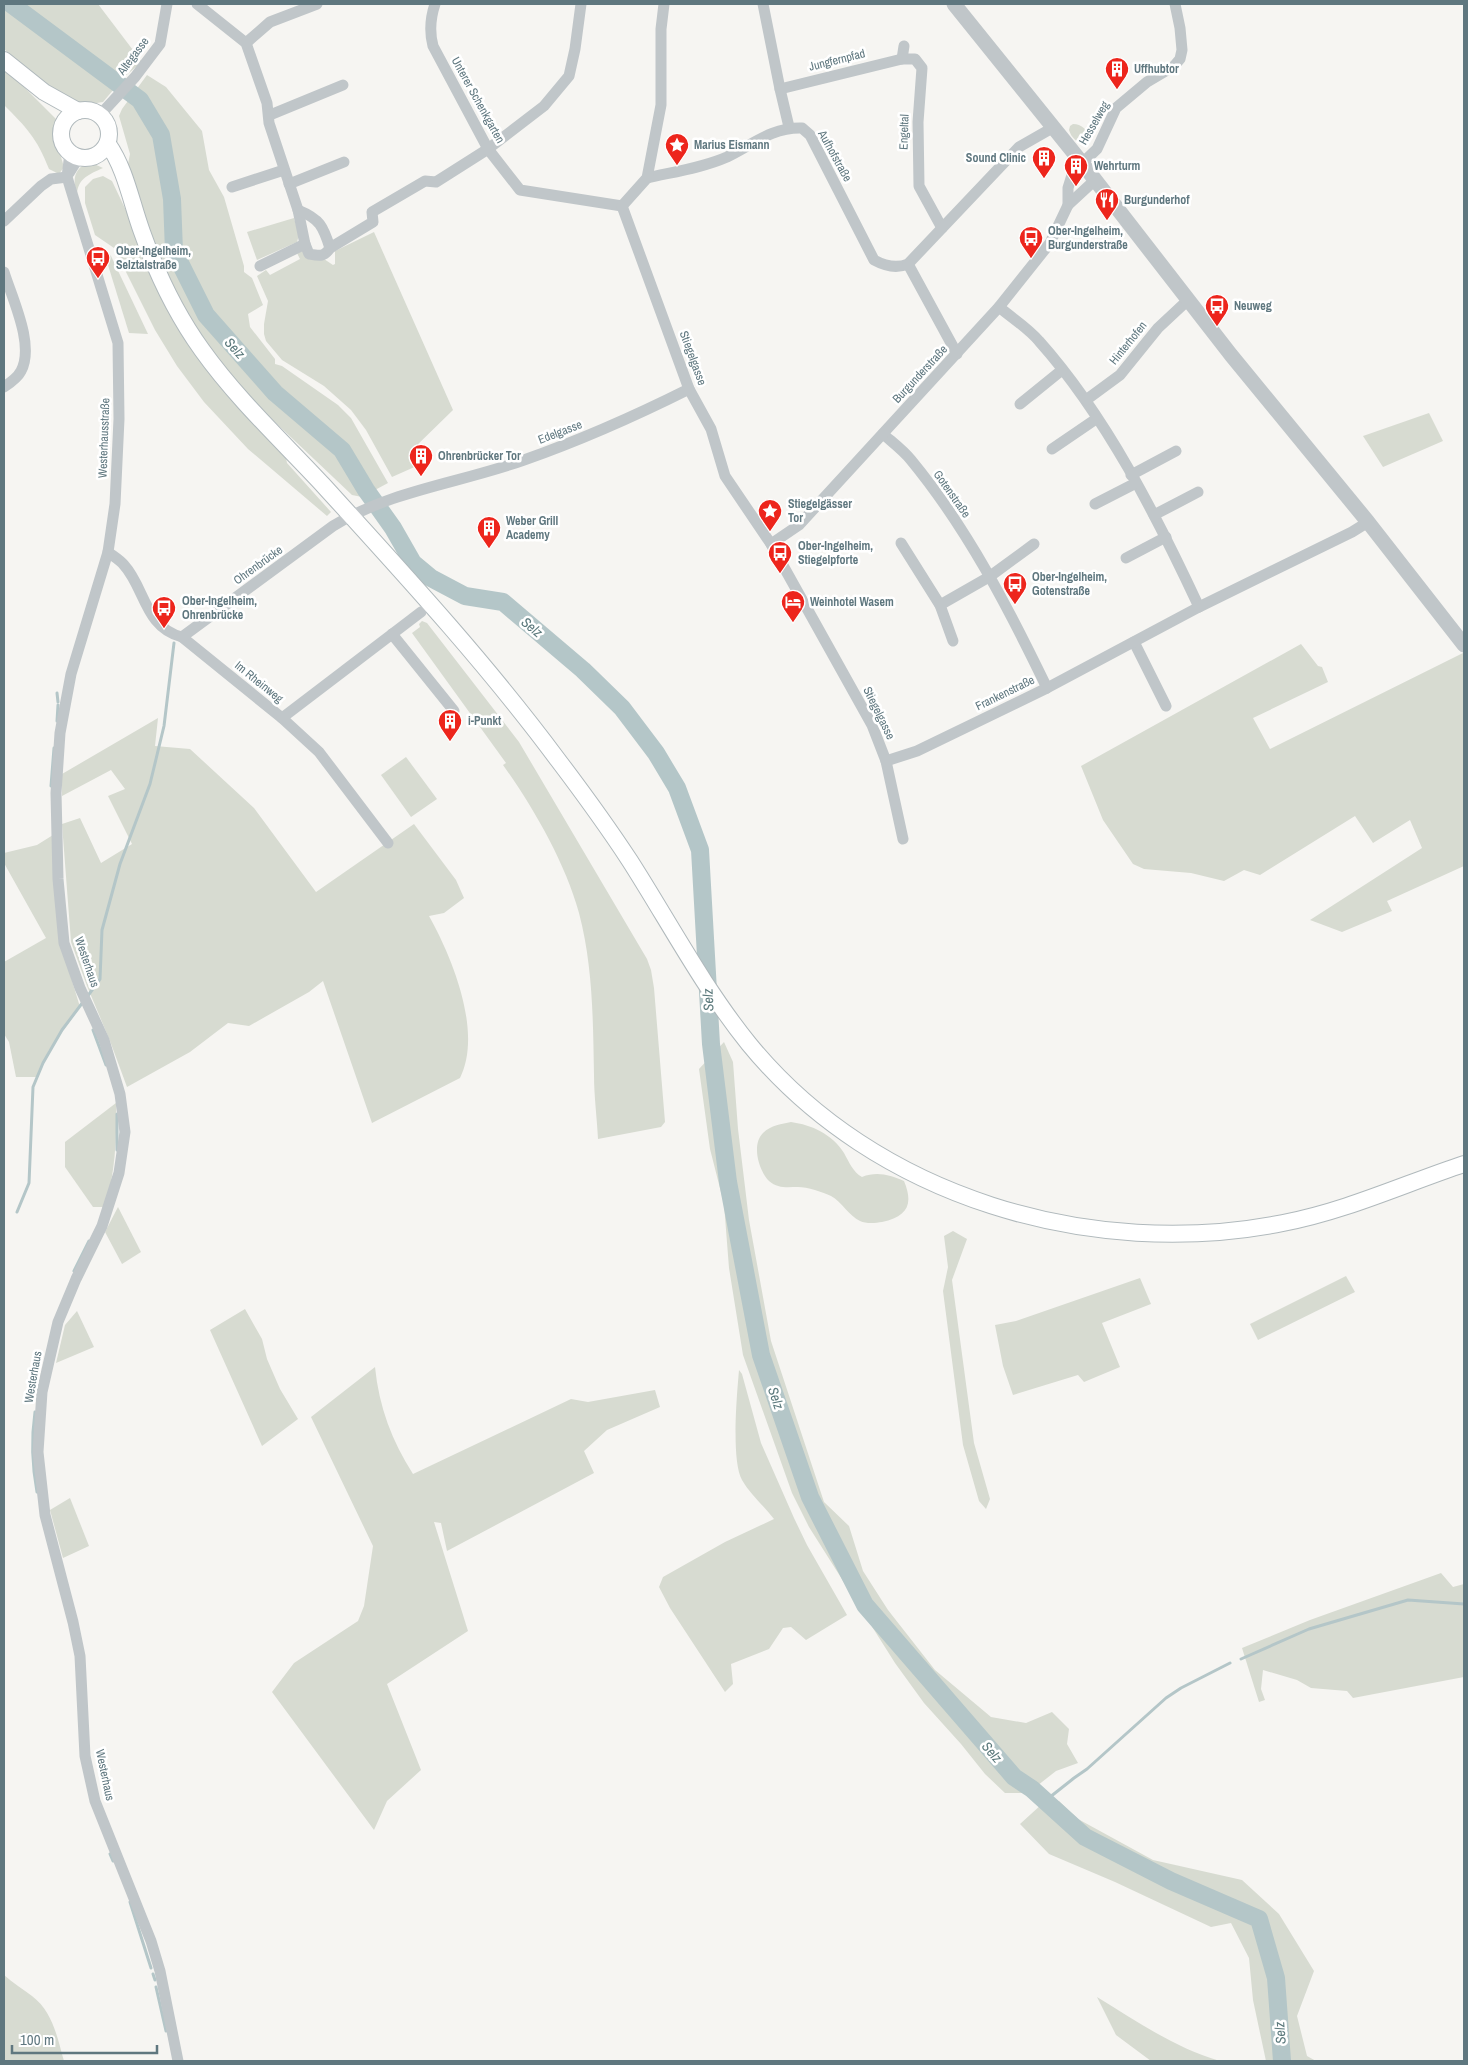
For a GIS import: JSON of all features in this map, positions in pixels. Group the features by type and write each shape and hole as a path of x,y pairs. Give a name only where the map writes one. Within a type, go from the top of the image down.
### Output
{"main road":[{"path":"4,60 57,100 78,111 90,111 100,115 109,128 108,144 120,163 140,227"},
{"path":"32,83 50,101 65,122"},
{"path":"78,111 65,122 62,140 81,155 110,168 140,227 170,297 203,352 230,386 350,515 466,645 526,718 604,824 715,998 748,1042 783,1080 828,1120 873,1151 922,1178 1004,1210 1034,1218 1089,1228 1140,1233 1198,1233 1256,1228 1313,1216 1369,1199 1464,1164"},
{"path":"81,155 101,152 108,144"}],"street":[{"name":"Altegasse","path":"100,115 130,83 160,44 167,4"},
{"path":"197,4 246,43 270,115 269,123 298,210 305,244 309,254 320,256 326,255 330,248 373,222 372,212 425,181 436,182 488,148 544,106 569,76 581,4"},
{"path":"246,43 270,22 318,4"},
{"name":"Unterer Schenkgarten","path":"434,4 430,20 430,36 434,46 488,148 520,190 622,206"},
{"path":"622,206 647,178 661,105 661,29 664,4"},
{"path":"647,178 703,165 726,157 770,133 789,127 763,4"},
{"path":"954,4 1464,645"},
{"name":"Hesselweg","path":"1082,163 1097,149 1116,108 1147,82 1174,66 1180,59 1182,50 1175,4"},
{"path":"902,58 904,46"},
{"name":"Jungfernpfad","path":"780,89 902,58"},
{"name":"Engeltal","path":"902,58 915,60 922,68 918,122 919,186 942,228"},
{"path":"270,115 343,85"},
{"path":"957,354 908,264 1019,147 1047,131 1052,126"},
{"name":"Aufhofstraße","path":"789,127 802,128 810,136 874,260 889,266 898,267 908,264"},
{"path":"4,221 41,186 51,180 67,177 81,155"},
{"path":"289,184 344,162"},
{"name":"Burgunderstraße","path":"1068,205 1070,178 1082,163"},
{"path":"232,187 284,170"},
{"name":"Westerhausstraße","path":"65,702 71,674 108,552 115,504 119,419 118,343 67,177"},
{"name":"Burgunderstraße","path":"771,544 799,525 999,307 1050,243 1068,205 1094,180"},
{"name":"Stiegelgasse","path":"622,206 689,389 711,429 725,476 771,544 872,725 886,761 903,839"},
{"path":"298,210 313,216 317,220 330,248"},
{"path":"260,266 305,244"},
{"path":"4,272 25,338 26,351 21,371 4,387"},
{"name":"Hinterhofen","path":"1086,400 1120,375 1158,328 1188,300"},
{"path":"999,307 1038,340 1086,400 1154,515 1199,607"},
{"path":"1020,404 1062,370"},
{"name":"Edelgasse","path":"350,515 393,497 523,460 618,424 689,389"},
{"path":"1052,449 1096,419"},
{"name":"Gotenstraße","path":"883,434 910,458 944,505 1018,626 1047,688"},
{"path":"1095,504 1176,451"},
{"path":"1154,515 1198,492"},
{"name":"Ohrenbrücke","path":"182,637 350,515"},
{"name":"Frankenstraße","path":"886,761 917,752 1047,688 1199,607 1352,532 1368,522"},
{"path":"1126,558 1166,537"},
{"path":"901,543 940,605 953,641"},
{"path":"940,605 989,577 1034,544"},
{"name":"Im Rheinweg","path":"108,552 125,565 153,618 164,629 182,637 282,718 319,752 388,843"},
{"path":"282,718 421,612"},
{"path":"392,634 454,710"},
{"path":"1134,642 1166,706"},
{"name":"Westerhaus","path":"65,702 60,733 56,792 58,879 64,943 104,1040 120,1094 125,1132 120,1173 102,1226 76,1279 58,1322 42,1392 38,1452 45,1515 80,1656 85,1756 90,1779 99,1810 151,1942 160,1971 178,2061"}],"shaded area":[{"path":"4,4 98,4 142,62 124,77 103,102 80,102 65,97 47,85 4,49"},
{"path":"4,70 56,119 55,137 64,167 59,174 49,169 40,149 30,134 4,105"},
{"path":"147,75 166,87 202,131 209,170 224,197 244,266 244,272 252,278 263,305 248,314 250,327 275,359 275,364 282,366 338,405 351,418 388,483 362,497 352,495 239,388 194,328 158,257 123,165 128,164 130,154 119,116"},
{"path":"1073,124 1081,126 1091,136 1090,142 1083,143 1074,139 1069,130"},
{"path":"87,163 103,168 82,180 77,194 75,176 79,169"},
{"path":"103,176 112,181 156,279 286,458 287,463 331,512 327,516 248,449 204,402 177,366 155,330 114,248 95,235 85,203 85,187 93,179"},
{"path":"294,218 299,235 297,242 257,260 247,232"},
{"path":"374,232 453,410 412,450 419,465 392,477 366,430 351,410 324,386 282,360 266,341 264,324 268,301 257,276 266,270 270,275 300,259 297,253 302,251 324,259 333,265 335,264 335,251"},
{"path":"106,251 111,256 148,334 129,333 104,252"},
{"path":"1429,413 1443,441 1383,467 1363,436"},
{"path":"422,621 427,623 519,742 647,959 654,988 665,1122 661,1127 598,1139 594,1091 593,1014 590,973 584,933 573,894 557,855 537,817 503,765 506,763 412,633 420,627 419,624"},
{"path":"1301,644 1318,666 1322,667 1328,682 1253,718 1270,749 1463,653 1464,656 1464,866 1387,901 1392,911 1342,932 1310,920 1422,848 1410,820 1373,843 1355,816 1260,875 1244,870 1224,881 1191,873 1144,869 1133,864 1103,820 1081,766"},
{"path":"158,718 155,746 190,749 254,808 316,892 414,824 456,880 464,898 444,913 429,916 447,952 462,995 468,1039 466,1060 460,1078 372,1123 323,981 309,992 249,1026 228,1023 190,1052 127,1087 71,942 62,824 80,818 101,863 132,844 108,796 125,789 111,770 62,796 62,774"},
{"path":"406,757 437,799 411,817 381,775"},
{"path":"53,835 59,938 80,1007 49,1050 38,1077 16,1077 9,1042 4,1034 4,962 46,938 4,863 4,853 37,845"},
{"path":"724,1042 733,1062 738,1129 749,1220 771,1341 824,1502 849,1526 863,1571 888,1610 935,1670 991,1717 1026,1723 1052,1712 1069,1729 1067,1744 1078,1763 1056,1771 1028,1793 1005,1793 985,1774 924,1703 895,1663 809,1527 792,1493 743,1355 729,1268 724,1204 710,1149 699,1069"},
{"path":"116,1103 115,1156 111,1181 105,1207 93,1207 65,1167 65,1142"},
{"path":"791,1122 814,1128 834,1141 854,1170 862,1177 883,1174 904,1181 907,1189 908,1203 903,1213 891,1220 865,1223 852,1216 828,1194 806,1188 772,1184 762,1171 758,1158 757,1144 759,1138 769,1128"},
{"path":"118,1207 141,1252 122,1264 105,1232"},
{"path":"953,1231 967,1239 952,1280 974,1443 990,1499 986,1509 979,1501 963,1445 943,1291 948,1267 944,1236"},
{"path":"1346,1276 1355,1292 1258,1340 1250,1324"},
{"path":"1140,1278 1151,1304 1102,1323 1120,1367 1084,1382 1078,1375 1013,1395 1003,1366 995,1325 1016,1321"},
{"path":"245,1309 262,1339 267,1359 280,1389 298,1419 262,1446 210,1330"},
{"path":"77,1311 94,1347 56,1363 65,1325"},
{"path":"375,1367 383,1410 399,1449 413,1474 571,1399 588,1402 655,1390 660,1407 607,1430 584,1451 594,1473 447,1551 441,1523 434,1522 468,1631 387,1684 421,1770 387,1801 374,1830 272,1692 294,1663 358,1621 364,1606 373,1546 311,1417"},
{"path":"739,1370 742,1374 761,1443 794,1518 807,1545 847,1615 806,1640 791,1627 783,1628 769,1649 731,1664 733,1684 725,1692 670,1608 659,1587 663,1577 725,1542 774,1519 745,1485 739,1471 736,1426"},
{"path":"70,1498 89,1546 63,1558 50,1510"},
{"path":"1441,1573 1453,1587 1464,1584 1464,1677 1353,1698 1347,1691 1311,1688 1297,1680 1263,1670 1261,1689 1265,1700 1259,1702 1242,1648 1310,1620"},
{"path":"1059,1801 1078,1819 1153,1860 1242,1880 1279,1914 1314,1971 1297,2016 1307,2056 1316,2061 1266,2061 1253,2000 1249,1958 1231,1923 1211,1927 1115,1882 1049,1854 1020,1824 1042,1804"},
{"path":"4,1975 39,2002 50,2017 64,2061 4,2061"},
{"path":"1097,1997 1187,2049 1220,2061 1151,2061 1116,2035"}],"waterway":[{"name":"Selz","path":"11,4 140,100 161,135 172,199 174,251 206,315 275,393 342,450 366,490 393,528 413,563 431,578 465,596 503,602 583,670 622,708 656,753 677,788 700,850 711,1044 728,1182 761,1355 810,1497 865,1605 1014,1777 1032,1789 1085,1837 1171,1881 1259,1919 1276,1978 1282,2061"},
{"path":"87,997 100,979 102,930 120,864 150,784 164,726 174,643"},
{"path":"57,693 58,702"},
{"path":"57,721 58,705"},
{"path":"51,786 54,748"},
{"path":"17,1212 29,1183 33,1087 43,1063 62,1030 83,1002"},
{"path":"93,1030 106,1065"},
{"path":"117,1114 117,1150"},
{"path":"74,1271 89,1241"},
{"path":"35,1412 33,1452 37,1492"},
{"path":"1241,1659 1309,1629 1408,1600 1464,1604"},
{"path":"1045,1801 1087,1769 1166,1698 1181,1688 1230,1663"},
{"path":"110,1854 113,1861"},
{"path":"130,1902 151,1968"},
{"path":"153,1974 155,1980"},
{"path":"156,1987 166,2031"}],"place":[{"name":"Uffhubtor","path":"1117,90"},
{"name":"Marius Eismann","path":"677,166"},
{"name":"Sound Clinic","path":"1044,179"},
{"name":"Wehrturm","path":"1076,187"},
{"name":"Burgunderhof","path":"1107,221"},
{"name":"Ober-Ingelheim, Burgunderstraße","path":"1031,259"},
{"name":"Ober-Ingelheim, Selztalstraße","path":"98,279"},
{"name":"Neuweg","path":"1217,327"},
{"name":"Ohrenbrücker Tor","path":"421,477"},
{"name":"Stiegelgässer Tor","path":"770,532"},
{"name":"Weber Grill Academy","path":"489,549"},
{"name":"Ober-Ingelheim, Stiegelpforte","path":"780,574"},
{"name":"Ober-Ingelheim, Gotenstraße","path":"1015,605"},
{"name":"Weinhotel Wasem","path":"793,623"},
{"name":"Ober-Ingelheim, Ohrenbrücke","path":"164,629"},
{"name":"i-Punkt","path":"450,742"}]}
